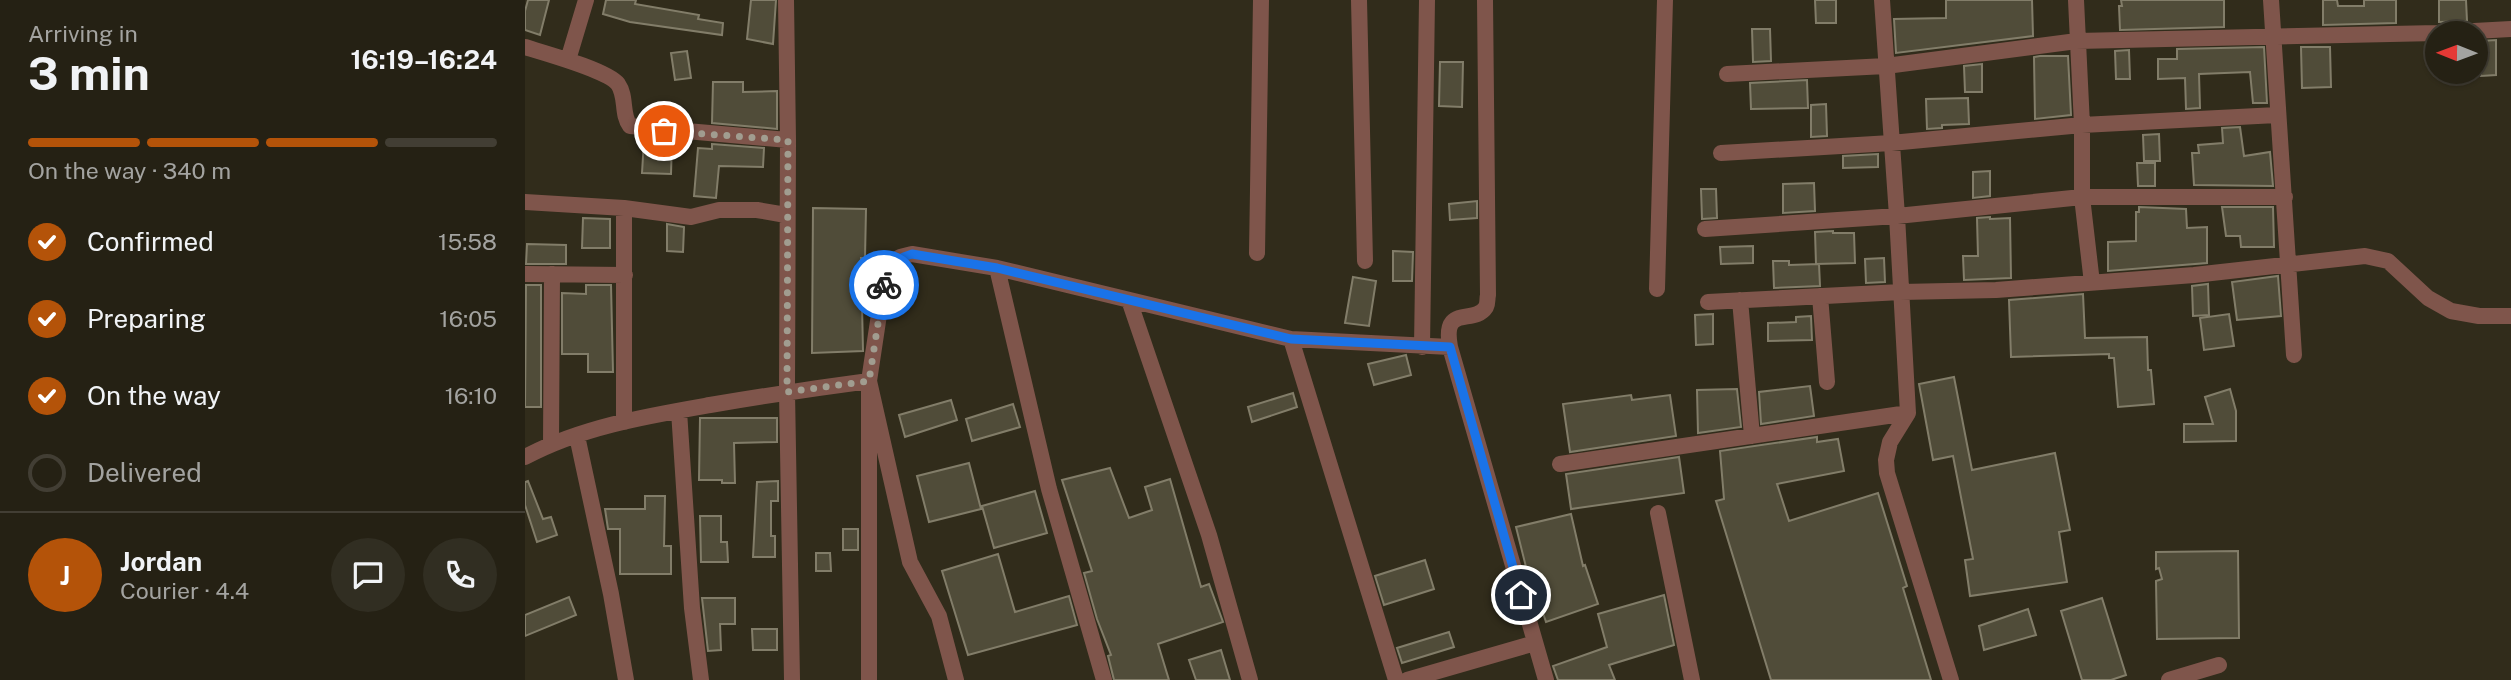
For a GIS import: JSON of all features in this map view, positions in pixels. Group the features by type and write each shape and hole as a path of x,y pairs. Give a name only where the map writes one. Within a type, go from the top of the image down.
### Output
{"street":[{"path":"568,60 586,0"},
{"path":"786,0 787,392 792,680"},
{"path":"1257,253 1261,0"},
{"path":"1359,0 1364,261"},
{"path":"1422,347 1427,0"},
{"path":"1485,0 1488,295 1486,307 1479,312 1455,319 1448,334 1546,680"},
{"path":"1657,289 1665,0"},
{"path":"1882,0 1898,216 1908,413 1890,442 1886,460 1951,680"},
{"path":"2076,0 2082,125 2082,197 2092,283"},
{"path":"2271,0 2294,355"},
{"path":"1727,74 1886,66 2077,41 2511,29"},
{"path":"525,47 568,60 613,80 619,86 625,119 630,126 788,140"},
{"path":"1721,153 1891,143 2082,125 2277,115"},
{"path":"1705,229 1898,216 2082,197 2285,197"},
{"path":"525,202 624,208 691,217 719,210 757,210 786,215"},
{"path":"624,208 624,422"},
{"path":"869,680 869,381 883,288 890,268 900,257 912,254 997,268 1291,339 1450,347"},
{"path":"1708,302 1996,290 2194,275 2365,256 2388,261 2428,298 2451,311 2479,316 2511,316"},
{"path":"997,268 1049,489 1104,680"},
{"path":"525,274 625,275"},
{"path":"551,443 552,274"},
{"path":"1820,296 1827,382"},
{"path":"1129,300 1209,535 1250,680"},
{"path":"1740,300 1752,436"},
{"path":"1291,339 1396,680"},
{"path":"525,457 551,443 624,422 787,392 869,381"},
{"path":"869,381 911,562 939,615 956,680"},
{"path":"679,411 692,608 701,680"},
{"path":"1560,464 1908,413"},
{"path":"577,436 611,594 626,680"},
{"path":"1658,513 1692,680"},
{"path":"1407,680 1535,643"},
{"path":"2169,680 2219,665"}],"building":[{"path":"528,0 549,0 540,35 525,30"},
{"path":"606,0 636,0 635,4 699,15 698,19 723,23 722,35 630,22 603,14"},
{"path":"751,0 776,0 773,44 747,39"},
{"path":"1815,0 1836,0 1836,23 1816,23"},
{"path":"1946,0 2032,0 2033,36 1896,53 1894,19 1946,18"},
{"path":"2121,0 2224,0 2224,27 2120,30"},
{"path":"2323,0 2337,0 2338,6 2364,6 2364,0 2396,0 2396,23 2323,25"},
{"path":"2439,0 2466,0 2467,21 2439,21"},
{"path":"1752,29 1770,29 1771,61 1753,62"},
{"path":"2489,40 2496,40 2496,75 2489,75"},
{"path":"2264,47 2267,103 2253,103 2250,72 2199,74 2200,108 2186,109 2185,78 2158,79 2158,59 2177,59 2177,49"},
{"path":"2301,47 2330,47 2331,87 2302,88"},
{"path":"2129,50 2130,79 2116,79 2115,51"},
{"path":"687,51 691,78 675,80 671,53"},
{"path":"2068,56 2071,115 2035,119 2034,57"},
{"path":"1440,62 1463,62 1462,107 1439,106"},
{"path":"1982,64 1982,92 1965,92 1964,66"},
{"path":"1807,80 1808,108 1751,109 1750,83"},
{"path":"713,82 743,82 743,92 777,91 777,129 712,123"},
{"path":"1968,98 1969,124 1942,125 1942,128 1927,129 1926,99"},
{"path":"1826,104 1827,136 1811,137 1811,105"},
{"path":"2240,127 2244,156 2270,152 2273,186 2194,185 2192,153 2199,153 2198,145 2223,143 2222,128"},
{"path":"2159,134 2160,161 2144,161 2143,135"},
{"path":"644,140 672,141 671,174 642,173"},
{"path":"712,144 764,148 763,167 719,166 716,198 694,196 698,148 712,149"},
{"path":"1878,154 1878,167 1843,168 1843,156"},
{"path":"2137,163 2155,163 2155,186 2138,186"},
{"path":"1990,171 1990,196 1973,198 1973,172"},
{"path":"1814,183 1815,211 1783,213 1783,184"},
{"path":"1701,189 1716,189 1717,218 1702,219"},
{"path":"1477,201 1477,218 1450,220 1449,204"},
{"path":"2139,207 2186,209 2187,228 2207,227 2207,263 2108,271 2108,242 2136,241 2136,212 2139,212"},
{"path":"2222,207 2273,207 2274,247 2241,247 2240,236 2226,236"},
{"path":"813,208 866,209 865,258 861,258 863,351 812,353"},
{"path":"583,218 610,219 610,248 582,248"},
{"path":"1977,218 2010,218 2011,278 1964,280 1963,256 1978,256"},
{"path":"667,224 684,227 683,252 667,251"},
{"path":"1815,232 1854,233 1855,263 1816,264"},
{"path":"527,244 566,245 566,264 526,264"},
{"path":"1753,246 1753,263 1721,264 1720,247"},
{"path":"1393,251 1413,252 1412,281 1393,281"},
{"path":"1884,258 1885,282 1866,283 1865,259"},
{"path":"1773,261 1789,261 1789,265 1819,264 1820,286 1774,288"},
{"path":"2278,276 2281,316 2237,320 2232,282"},
{"path":"1353,277 1376,281 1369,326 1345,323"},
{"path":"2208,284 2209,315 2193,316 2192,286"},
{"path":"526,285 541,285 541,407 525,407"},
{"path":"586,285 611,285 613,372 588,372 588,354 562,354 562,293 586,294"},
{"path":"2083,294 2085,338 2147,337 2148,370 2151,370 2154,404 2118,407 2114,358 2109,358 2109,354 2011,357 2009,300"},
{"path":"1713,314 1713,344 1696,345 1695,315"},
{"path":"2229,314 2234,346 2204,350 2200,318"},
{"path":"1811,316 1812,340 1768,341 1768,323 1796,322 1796,317"},
{"path":"1406,355 1411,375 1374,385 1368,364"},
{"path":"1954,377 1972,470 2055,453 2070,530 2059,532 2067,582 1970,596 1965,560 1973,559 1953,456 1933,460 1919,384"},
{"path":"1810,386 1814,416 1761,424 1759,392"},
{"path":"1737,389 1741,427 1698,433 1697,390"},
{"path":"2230,389 2236,411 2236,441 2184,442 2184,424 2213,424 2205,397"},
{"path":"1293,393 1297,407 1252,422 1248,407"},
{"path":"1631,395 1632,400 1670,395 1676,436 1570,452 1563,404"},
{"path":"951,400 957,420 905,437 899,415"},
{"path":"1013,404 1020,427 972,441 966,419"},
{"path":"700,418 777,418 777,442 734,443 735,483 699,480"},
{"path":"1817,437 1817,442 1838,439 1844,471 1777,484 1789,521 1878,493 1907,586 1903,588 1931,680 1771,680 1716,501 1724,499 1720,451"},
{"path":"1679,457 1684,493 1571,509 1566,474"},
{"path":"969,463 981,509 929,522 917,476"},
{"path":"1110,468 1129,518 1152,510 1145,487 1170,479 1201,587 1209,584 1223,622 1158,644 1169,680 1114,680 1108,656 1111,655 1084,573 1092,571 1062,480"},
{"path":"528,481 543,519 551,517 557,535 537,542 525,505 525,482"},
{"path":"778,481 778,501 771,501 771,536 775,536 775,557 753,557 757,482"},
{"path":"1035,491 1047,533 994,548 982,506"},
{"path":"645,496 665,496 664,546 671,546 671,574 620,574 620,529 608,529 605,509 645,509"},
{"path":"1571,514 1583,566 1585,565 1598,604 1546,622 1527,571 1516,527"},
{"path":"700,516 721,516 721,542 727,542 728,562 701,562"},
{"path":"843,529 858,529 858,550 843,550"},
{"path":"2238,551 2239,638 2157,639 2156,581 2162,579 2159,568 2156,569 2156,552"},
{"path":"816,553 830,553 831,571 816,571"},
{"path":"998,554 1015,612 1069,596 1077,625 968,655 942,571"},
{"path":"1425,560 1434,589 1384,605 1375,576"},
{"path":"1664,595 1674,645 1609,665 1615,680 1558,680 1553,666 1607,647 1598,614"},
{"path":"569,597 576,615 525,636 525,615"},
{"path":"702,598 735,598 735,624 720,624 721,650 708,651"},
{"path":"2102,598 2126,675 2111,680 2082,680 2061,611"},
{"path":"2028,609 2036,635 1984,650 1979,626"},
{"path":"752,629 777,629 777,650 753,650"},
{"path":"1449,632 1454,647 1402,663 1397,648"},
{"path":"1221,650 1230,680 1196,680 1189,660"}],"way so far":[{"path":"664,131 788,140 787,392 869,381 884,285"}],"route":[{"path":"884,285 890,268 900,257 912,254 997,268 1291,339 1450,347 1521,595"}]}
